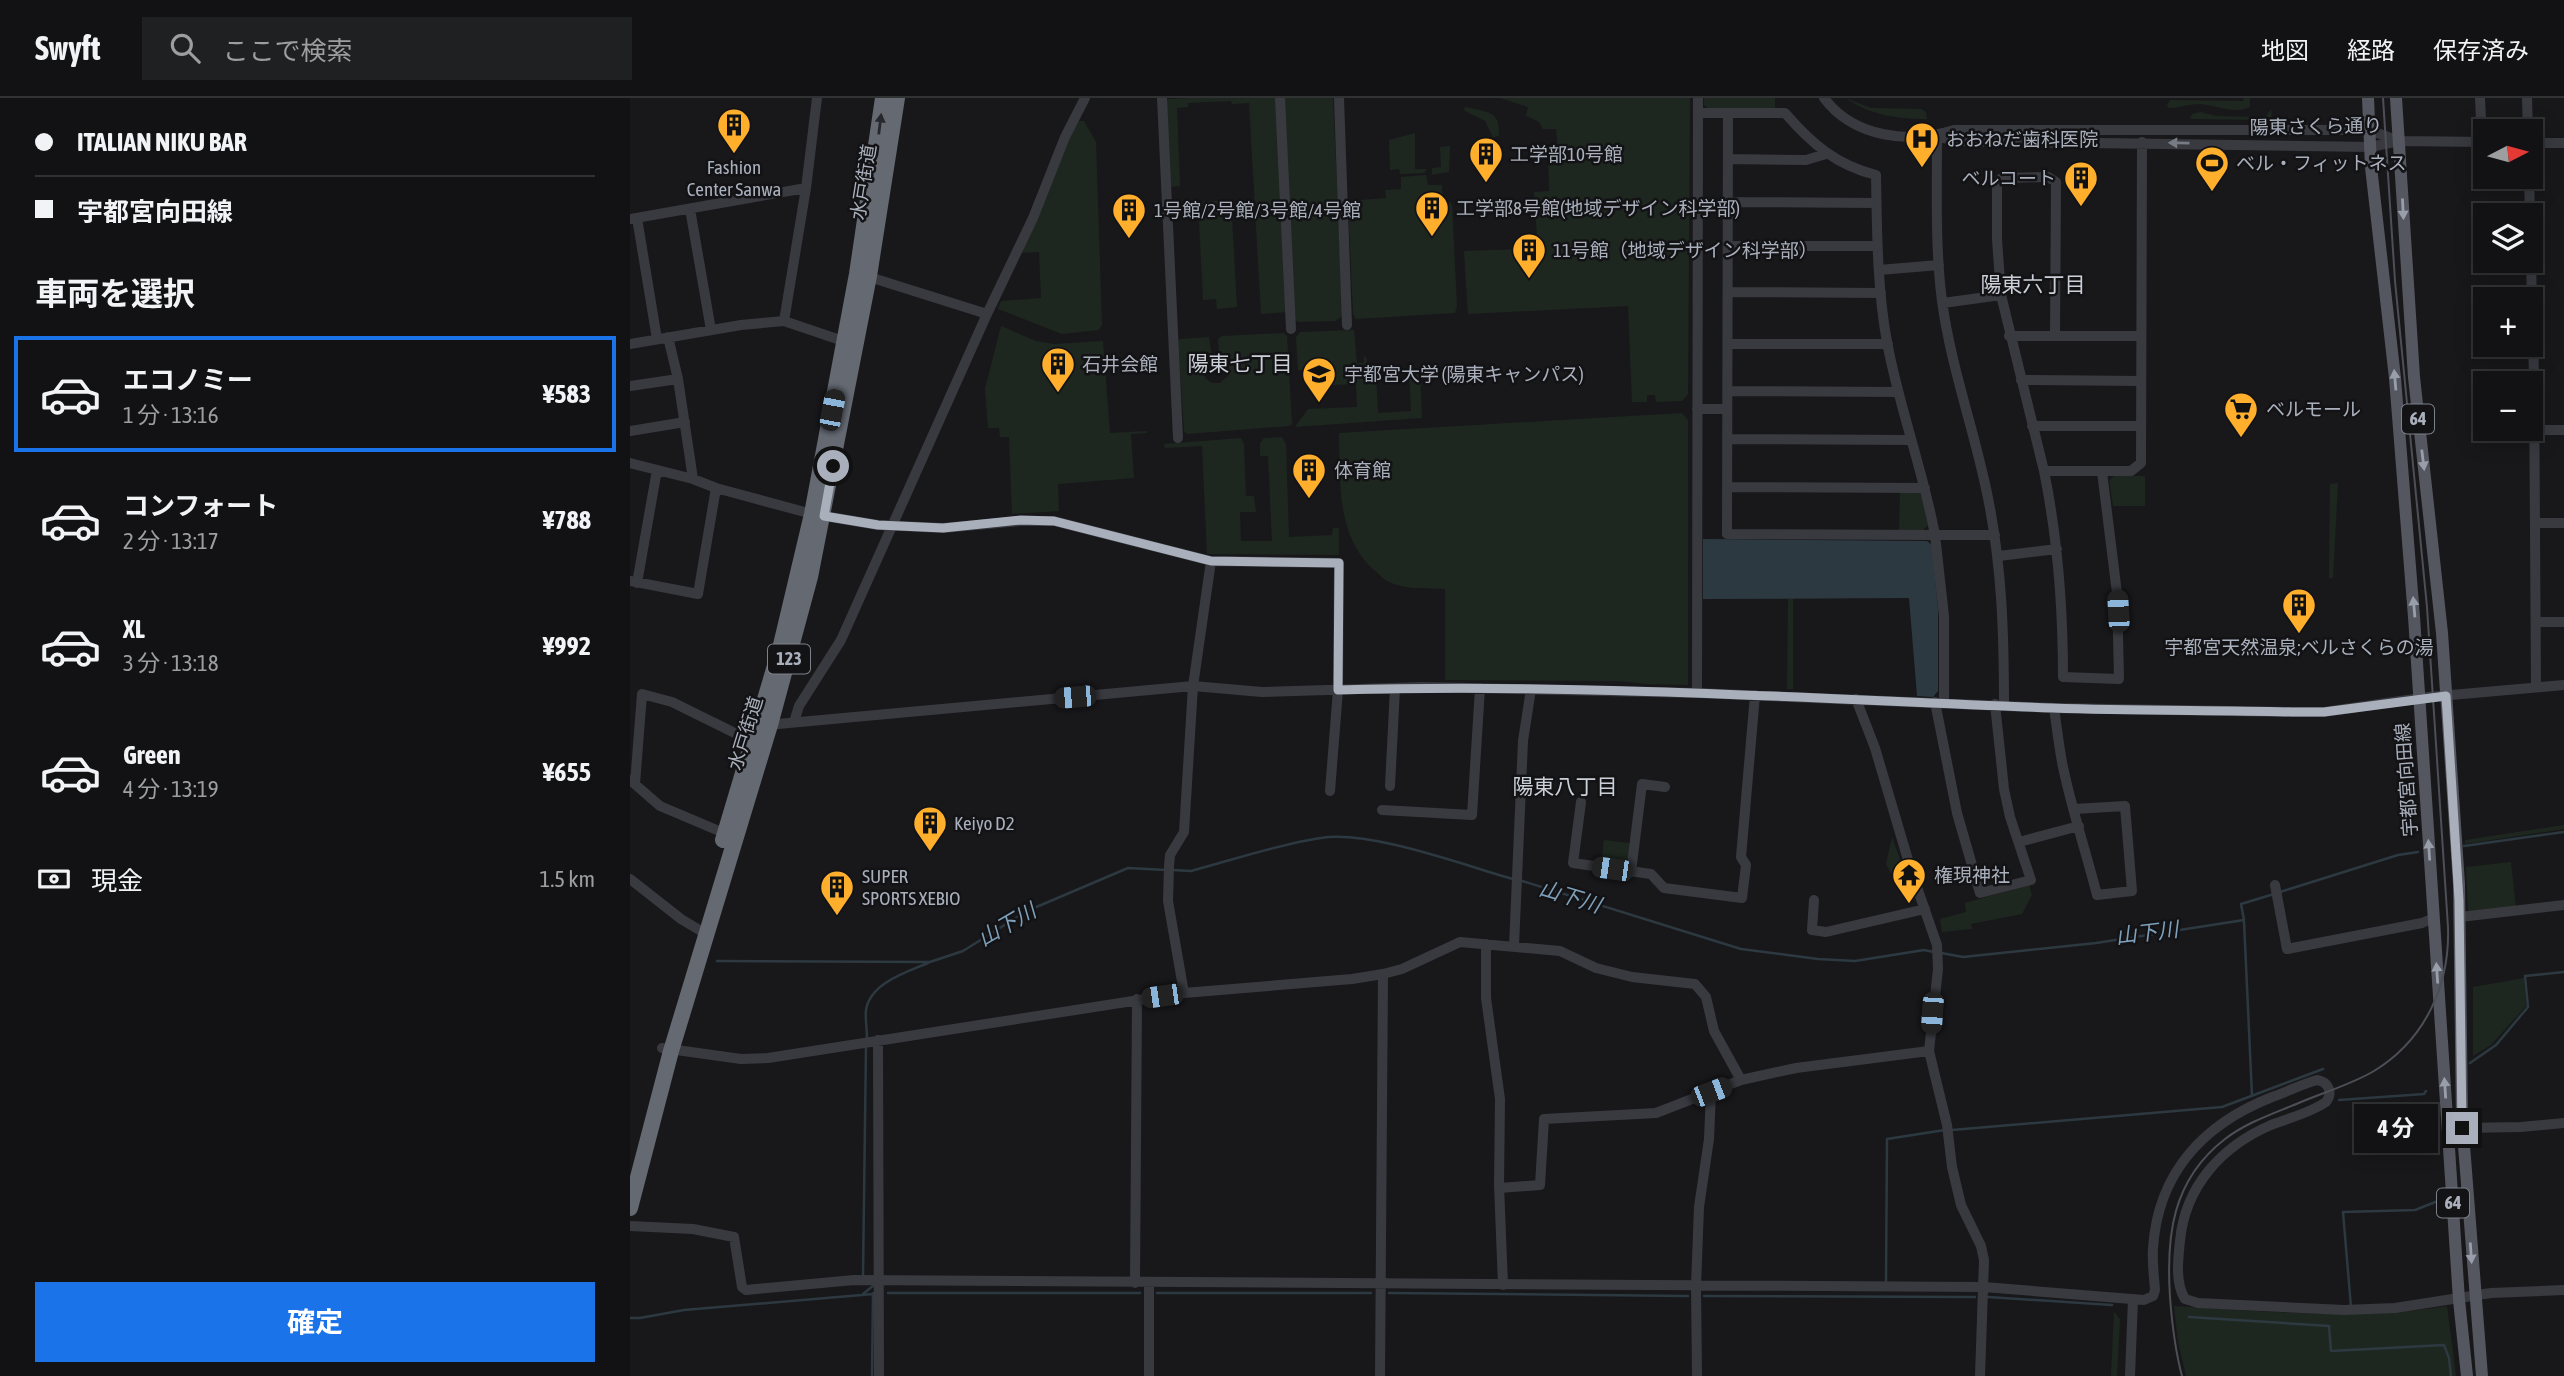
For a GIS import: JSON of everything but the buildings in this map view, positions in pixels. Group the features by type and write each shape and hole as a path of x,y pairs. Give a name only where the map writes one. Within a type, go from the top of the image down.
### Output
{"highway":[{"name":"水戸街道","path":"863,275 883,98"},
{"name":"水戸街道","path":"630,1166 761,735 797,630 897,98"},
{"name":"水戸街道","path":"630,1208 667,1050"}],"main road":[{"name":"宇都宮向田線","path":"2368,98 2379,256 2395,378 2420,699 2459,1300 2467,1376"},
{"name":"64","path":"2396,98 2414,377 2441,615 2460,917 2462,1128 2482,1376"}],"street":[{"path":"784,321 806,188 817,98"},
{"path":"794,722 799,706 841,640 1033,218 1065,136 1085,98"},
{"path":"1162,98 1178,438"},
{"path":"1280,98 1291,329"},
{"path":"1339,98 1347,326"},
{"path":"1697,692 1698,98"},
{"name":"陽東さくら通り","path":"1824,98 1838,113 1871,132 1906,137 1937,136 1954,130 2370,130 2399,141"},
{"path":"2480,98 2482,119"},
{"path":"2527,98 2528,119"},
{"path":"1698,113 1785,113 1807,138 1826,154 1855,170 1876,176 1877,246 1888,344 1935,535 1944,616 1940,702 1957,813 1980,893 2031,880 2010,817 2004,789 1999,705 2003,612 1999,556 1978,452 1955,368 1942,303 1937,136"},
{"path":"1728,114 1727,534 1995,535"},
{"name":"陽東さくら通り","path":"1937,136 1954,141 2370,147 2399,141"},
{"path":"2399,141 2473,142"},
{"path":"2044,471 2131,471 2141,463 2141,142"},
{"path":"2543,143 2564,143"},
{"path":"1728,159 1806,159 1826,154"},
{"path":"2055,336 2056,182 2048,177 2002,178 1997,182 2001,295 2044,471 2057,549 2062,594 2063,677 2119,680 2117,593 2102,472"},
{"path":"693,479 678,379 662,338 633,218 806,188"},
{"path":"1728,202 1876,203"},
{"path":"690,209 711,330"},
{"path":"1729,246 1877,246"},
{"path":"1879,270 1939,265"},
{"path":"2531,273 2534,371"},
{"path":"863,275 988,314"},
{"path":"1729,292 1881,293"},
{"path":"1942,303 2001,295"},
{"path":"630,344 784,321 851,343"},
{"path":"2010,336 2141,336"},
{"path":"1728,344 1888,344"},
{"path":"630,386 678,379"},
{"path":"2021,380 2141,381"},
{"path":"1728,391 1898,392"},
{"path":"1697,409 1727,409"},
{"path":"630,430 685,422"},
{"path":"2032,426 2141,426"},
{"path":"2543,430 2564,430"},
{"path":"1728,439 1911,440"},
{"path":"2535,441 2536,687"},
{"path":"630,463 818,515 891,526 943,528 1021,520 1054,521 1211,561 1339,563 1338,690 1330,791"},
{"path":"657,470 634,582 698,594 716,488"},
{"path":"1728,487 1925,488"},
{"path":"2535,523 2564,523"},
{"path":"1999,556 2057,549"},
{"path":"1184,993 1168,894 1169,866 1170,855 1184,832 1193,686 1211,561"},
{"path":"2536,622 2564,622"},
{"path":"730,835 660,806 632,782 642,694 672,702 761,735 794,722 1193,686 1262,692 1480,688 1697,692 2054,708 2302,712 2564,685"},
{"path":"1390,786 1395,688"},
{"path":"1382,810 1472,815 1480,688"},
{"path":"1514,946 1523,741 1531,689"},
{"path":"1581,802 1573,863 1651,874 1664,888 1742,898 1746,865 1741,856 1755,695"},
{"path":"1856,699 1875,748 1937,945 1938,969 1930,1051 1961,1205 1981,1246 1984,1283 1980,1376"},
{"path":"2054,708 2063,768 2074,809 2098,895 2132,891 2125,806 2074,809"},
{"path":"1631,872 1642,785 1665,787"},
{"path":"2019,842 2079,826"},
{"path":"630,879 681,919 701,931"},
{"path":"2276,886 2287,949 2422,923 2434,918"},
{"path":"1814,900 1812,930 1826,932 1925,909"},
{"path":"2460,917 2564,905"},
{"path":"667,1050 741,1059 768,1058 1137,999 1352,979 1402,969 1460,942 1560,951 1596,968 1632,977 1695,984 1706,996 1714,1031 1741,1080"},
{"path":"1486,944 1486,998 1500,1099 1499,1188 1503,1285"},
{"path":"1380,1376 1382,974"},
{"path":"1135,1283 1137,999"},
{"path":"878,1040 879,1376"},
{"path":"1499,1188 1540,1185 1544,1119 1656,1113 1741,1080 1797,1068 1930,1051"},
{"path":"630,1226 693,1229 734,1237 742,1287 746,1290 854,1280 1696,1286 1984,1283 2149,1299 2153,1296 2153,1248 2160,1207 2179,1167 2198,1142 2218,1125 2240,1112 2312,1081 2322,1081 2326,1083 2330,1094 2326,1102 2264,1128 2239,1142 2207,1171 2195,1190 2180,1231 2180,1287 2185,1299 2198,1303 2344,1310 2395,1308 2474,1296 2564,1290"},
{"path":"1697,1376 1699,1207 1709,1139 1711,1092"},
{"path":"2462,1128 2521,1128 2564,1123"},
{"path":"1149,1283 1149,1376"},
{"path":"2130,1376 2133,1299"}],"shaded area":[{"path":"1276,98 1288,312 1261,314 1249,103 1188,103 1188,107 1177,108 1180,186 1169,187 1165,102 1168,99"},
{"path":"1283,98 1333,98 1343,316 1335,321 1298,322 1294,319"},
{"path":"1500,98 1690,98 1688,394 1682,401 1656,402 1655,395 1647,395 1647,402 1632,402 1628,306 1468,314 1464,251 1524,249 1524,238 1537,238 1534,192 1549,191 1548,152 1558,151 1556,129 1543,129 1539,122 1526,116 1528,107"},
{"path":"1704,98 1775,98 1775,109 1708,108 1704,105"},
{"path":"1845,98 1871,108 1921,109 1926,112 1927,119 1884,115"},
{"path":"2244,98 2250,98 2250,107 2237,110 2204,104 2169,108 2167,105 2170,100 2243,101"},
{"path":"1466,107 1492,114 1497,121 1499,136 1493,137 1485,121 1465,111"},
{"path":"2271,109 2272,120 2190,119 2192,114 2201,112 2216,116 2261,117 2266,116"},
{"path":"1077,121 1084,121 1096,142 1102,325 1099,330 1062,334 998,309 1001,301 1041,298 1039,252 1020,253"},
{"path":"1415,133 1415,169 1426,169 1425,173 1400,174 1399,169 1390,170 1389,140"},
{"path":"1450,146 1449,172 1432,175 1432,168 1441,167 1440,147"},
{"path":"1426,175 1428,185 1442,185 1443,202 1451,203 1452,206 1457,306 1455,313 1356,319 1353,314 1348,201 1386,198 1385,190 1401,189 1401,177"},
{"path":"1231,200 1237,307 1217,309 1216,299 1203,300 1198,202"},
{"path":"1001,326 1036,341 1054,344 1103,341 1110,433 1147,431 1131,434 1134,478 1058,484 1059,511 1012,514 1009,437 1000,437 999,428 988,428 985,389"},
{"path":"1354,330 1357,363 1364,363 1364,356 1366,357 1368,371 1376,375 1378,413 1411,411 1409,369 1420,369 1422,418 1295,427 1308,409 1357,407 1356,384 1309,386 1308,371 1298,370 1296,337 1300,332"},
{"path":"1284,333 1287,336 1292,424 1187,434 1184,431 1178,341 1209,337 1212,357 1204,366 1205,378 1212,383 1220,383 1228,376 1227,363 1219,357 1218,339 1222,336"},
{"path":"1682,413 1688,420 1688,685 1619,681 1445,680 1445,589 1394,584 1383,578 1362,556 1346,524 1340,488 1339,433"},
{"path":"1282,437 1286,444 1289,537 1332,535 1333,528 1339,528 1339,555 1207,554 1202,446 1165,448 1164,444 1241,438 1244,444 1246,496 1254,496 1256,512 1240,512 1241,541 1272,541 1268,456 1260,456 1260,443 1264,438"},
{"path":"2114,476 2145,476 2145,506 2113,506 2109,481"},
{"path":"2338,483 2333,578 2329,578 2330,484"},
{"path":"1900,492 1918,492 1923,497 1928,525 1923,530 1899,531"},
{"path":"1703,539 1927,541 1932,545 1938,610 1938,691 1933,697 1917,696 1909,598 1703,599"},
{"path":"1788,599 1793,599 1793,689 1787,689"},
{"path":"2564,825 2564,829 2465,844 2465,840"},
{"path":"1892,837 1915,900 1906,902 1886,864"},
{"path":"1604,840 1630,843 1628,861 1623,865 1601,863"},
{"path":"2511,862 2516,908 2468,911 2466,867"},
{"path":"2029,885 2032,895 2022,914 1971,924 1972,929 1942,932 1940,919 1966,912 1965,903"},
{"path":"2524,978 2526,1006 2491,1045 2473,1056 2473,987"},
{"path":"2174,1306 2345,1314 2413,1311 2447,1306 2456,1376 2186,1376 2178,1342"},
{"path":"2114,1312 2120,1319 2117,1376 2111,1376"}],"waterway":[{"name":"山下川","path":"2464,846 2564,832"},
{"name":"山下川","path":"1172,870 1191,871 1289,844 1341,837 1417,850 1513,879"},
{"name":"山下川","path":"2280,892 2398,855 2418,852"},
{"name":"山下川","path":"717,961 930,962 963,951 1027,911 1128,868 1166,870"},
{"name":"山下川","path":"1519,880 1741,949 1855,961 1924,950 1934,952"},
{"name":"山下川","path":"1941,953 1963,957 2096,943 2244,920 2241,904 2274,894"},
{"path":"2244,921 2252,1096"},
{"path":"867,1038 866,1010 874,993 891,980 928,963"},
{"path":"2470,1063 2496,1045 2528,1007 2525,976 2564,972"},
{"path":"863,1276 866,1045"},
{"path":"1952,1130 2222,1107 2323,1069"},
{"path":"2339,1100 2424,1094 2426,1091"},
{"path":"1886,1283 1887,1139 1945,1130"},
{"path":"2351,1307 2343,1212 2415,1210 2438,1201"},
{"path":"863,1294 874,1285"},
{"path":"872,1376 873,1293"},
{"path":"888,1293 1140,1293"},
{"path":"1157,1293 1371,1293"},
{"path":"1389,1293 1688,1296"},
{"path":"630,1318 684,1310 873,1294"},
{"path":"1704,1296 1975,1297"},
{"path":"1988,1297 2112,1305"},
{"path":"2189,1317 2329,1326 2331,1351 2444,1345 2451,1376"}],"tram line":[{"path":"2182,1376 2172,1317 2169,1252 2176,1210 2193,1172 2207,1155 2242,1128 2357,1080 2392,1058 2407,1044 2431,1009 2444,970 2448,927 2427,607 2395,281 2383,98"}],"place":[{"name":"Fashion Center Sanwa","path":"734,155"},
{"name":"おおねだ歯科医院","path":"1922,169"},
{"name":"工学部10号館","path":"1486,184"},
{"name":"ベル・フィットネス","path":"2212,193"},
{"name":"ベルコート","path":"2081,208"},
{"name":"工学部8号館(地域デザイン科学部)","path":"1432,238"},
{"name":"1号館/2号館/3号館/4号館","path":"1129,240"},
{"name":"11号館（地域デザイン科学部）","path":"1529,280"},
{"name":"石井会館","path":"1058,394"},
{"name":"宇都宮大学 (陽東キャンパス)","path":"1319,404"},
{"name":"ベルモール","path":"2241,439"},
{"name":"体育館","path":"1309,500"},
{"name":"宇都宮天然温泉;ベルさくらの湯","path":"2299,635"},
{"name":"Keiyo D2","path":"930,853"},
{"name":"権現神社","path":"1909,905"},
{"name":"SUPER SPORTS XEBIO","path":"837,917"}],"district":[{"name":"陽東六丁目","path":"2033,285"},
{"name":"陽東七丁目","path":"1240,364"},
{"name":"陽東八丁目","path":"1565,787"}],"route":[{"path":"833,466 824,516 878,525 943,528 1021,520 1054,521 1211,561 1339,563 1338,690 1438,687 1697,692 2054,708 2292,712 2324,712 2446,696 2459,900 2462,1128"}]}
